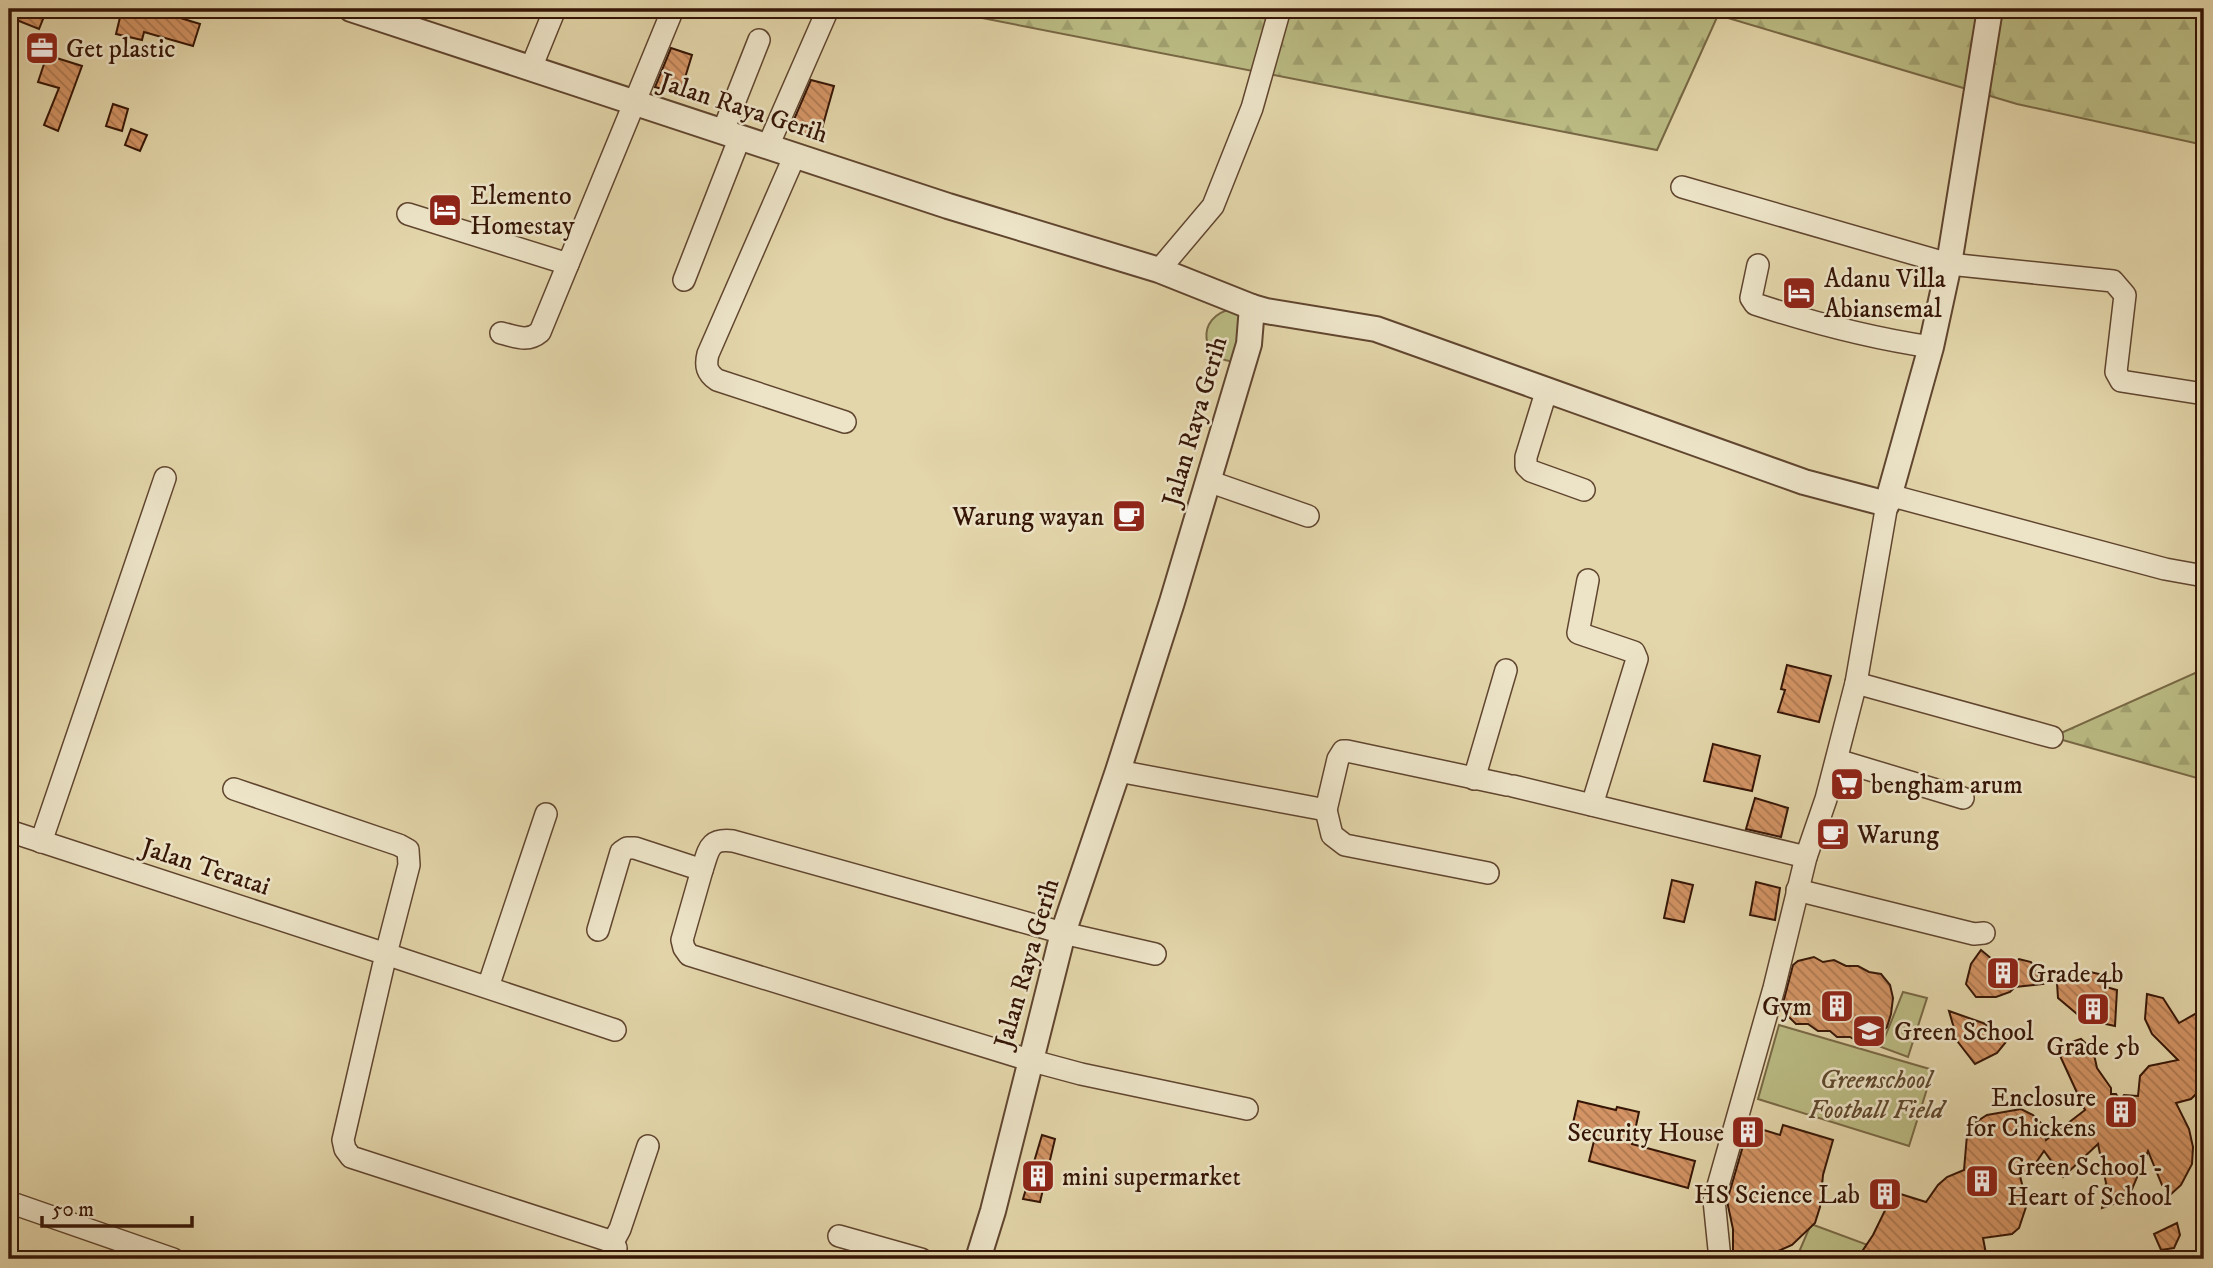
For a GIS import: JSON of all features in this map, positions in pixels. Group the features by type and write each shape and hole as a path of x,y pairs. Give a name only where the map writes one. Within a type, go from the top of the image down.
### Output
{"street":[{"name":"Jalan Raya Gerih","path":"351,9 948,206 1159,270 1252,307 1249,344 1208,481 1118,771 1063,933 993,1211 978,1259"},
{"path":"531,68 555,9"},
{"path":"501,333 527,339 540,332 673,9"},
{"path":"768,146 828,9"},
{"path":"1159,270 1213,206 1252,108 1280,9"},
{"path":"1720,1259 1714,1200 1774,988 1806,857 1837,760 1856,683 1888,499 1931,347 1949,264 1990,9"},
{"path":"684,280 732,134 759,40"},
{"path":"795,155 708,354 707,368 709,374 717,380 845,422"},
{"path":"1682,187 1949,264 2113,281 2124,295 2116,372 2121,381 2204,394"},
{"path":"408,214 568,264"},
{"path":"1758,265 1751,298 1755,304 1816,324 1882,340 1931,347"},
{"path":"1252,307 1376,329 1804,482 1888,499 2165,569 2204,576"},
{"path":"1547,389 1526,457 1527,466 1531,471 1584,490"},
{"path":"41,842 165,478"},
{"path":"1208,481 1308,516"},
{"path":"1588,580 1578,633 1634,652 1637,659 1592,806"},
{"path":"1474,779 1506,670"},
{"path":"1856,683 2052,737"},
{"path":"1488,873 1345,845 1332,835 1326,810 1338,759 1343,751 1352,750 1510,786 1806,857"},
{"path":"1837,760 1963,798"},
{"path":"1118,771 1326,810"},
{"path":"234,789 408,850 409,865 343,1140 351,1157 614,1251 648,1146"},
{"path":"488,987 547,814"},
{"name":"Jalan Teratai","path":"9,831 615,1031"},
{"path":"1155,954 1063,933 721,839 712,845 702,870 682,940 689,955 1029,1060 1247,1109"},
{"path":"598,930 621,852 626,848 635,848 702,870"},
{"path":"1797,890 1974,934 1984,933"},
{"path":"9,1202 173,1259"},
{"path":"839,1236 921,1259"}],"green space":[{"path":"936,9 2204,9 2204,145 2017,104 1718,15 1657,150"},
{"path":"1232,309 1241,310 1238,362 1215,355 1206,338 1212,320 1220,313"},
{"path":"2204,669 2204,780 2052,737"},
{"path":"1903,992 1927,998 1908,1057 1881,1047"},
{"name":"Greenschool Football Field","path":"1779,1025 1933,1070 1909,1146 1758,1099"},
{"path":"1811,1224 1868,1245 1864,1259 1796,1259"}],"building":[{"path":"9,9 47,9 39,29 9,17"},
{"path":"122,9 151,9 200,24 193,46 144,32 142,40 116,34"},
{"path":"671,48 692,55 680,94 655,87"},
{"path":"47,55 82,66 58,131 44,125 59,88 38,82"},
{"path":"811,80 834,86 819,139 789,131"},
{"path":"113,104 128,109 122,131 106,126"},
{"path":"131,129 147,135 140,151 125,145"},
{"path":"1787,665 1831,676 1819,722 1778,712 1785,690 1781,689"},
{"path":"1713,744 1760,756 1752,791 1704,781"},
{"path":"1755,798 1788,808 1781,837 1746,829"},
{"path":"1672,880 1693,885 1684,922 1664,918"},
{"path":"1756,882 1780,888 1775,920 1750,915"},
{"name":"Grade 4b","path":"1981,950 2005,970 2019,959 2031,962 2043,984 2015,987 1996,997 1976,997 1966,984 1971,964"},
{"name":"Gym","path":"1814,957 1823,962 1834,960 1846,966 1858,966 1881,974 1890,985 1893,998 1891,1014 1887,1027 1875,1040 1860,1043 1850,1037 1837,1037 1830,1031 1818,1031 1808,1024 1796,1024 1785,1013 1782,1007 1793,965"},
{"name":"Grade 5b","path":"2090,972 2104,975 2106,987 2117,990 2115,1026 2083,1019 2058,998 2057,983"},
{"path":"2147,994 2163,998 2179,1023 2204,1009 2204,1086 2191,1099 2176,1103 2189,1129 2193,1147 2192,1164 2181,1185 2170,1195 2162,1185 2148,1151 2130,1194 2122,1201 2102,1208 2106,1183 2098,1144 2063,1177 2044,1151 2031,1170 2020,1176 2027,1204 2019,1228 2012,1234 1983,1238 1987,1259 1857,1259 1873,1235 1894,1192 1926,1202 1947,1177 1964,1170 1967,1135 1976,1122 1987,1115 2021,1109 2041,1123 2046,1140 2085,1110 2056,1047 2081,1039 2093,1050 2097,1068 2111,1088 2111,1094 2116,1094 2120,1100 2124,1095 2138,1096 2140,1076 2149,1066 2178,1060 2152,1034 2145,1019"},
{"path":"1949,1011 1983,1023 2010,1037 1997,1053 1975,1064 1958,1042"},
{"path":"1578,1101 1616,1110 1617,1107 1639,1112 1632,1144 1695,1161 1688,1188 1589,1161 1595,1137 1571,1132"},
{"path":"1783,1125 1833,1140 1823,1175 1820,1207 1815,1223 1792,1245 1762,1258 1733,1254 1733,1229 1727,1201 1745,1139 1754,1127 1780,1135"},
{"name":"mini supermarket","path":"1042,1135 1055,1139 1040,1202 1023,1199"},
{"path":"2177,1223 2180,1235 2174,1248 2161,1250 2154,1234"}],"place":[{"name":"Get plastic","path":"42,48"},
{"name":"Elemento Homestay","path":"445,210"},
{"name":"Adanu Villa Abiansemal","path":"1799,293"},
{"name":"Warung wayan","path":"1129,516"},
{"name":"bengham arum","path":"1847,784"},
{"name":"Warung","path":"1833,834"},
{"name":"Grade 4b","path":"2003,973"},
{"name":"Gym","path":"1837,1006"},
{"name":"Grade 5b","path":"2093,1009"},
{"name":"Green School","path":"1869,1031"},
{"name":"Enclosure for Chickens","path":"2121,1112"},
{"name":"Security House","path":"1748,1132"},
{"name":"mini supermarket","path":"1038,1176"},
{"name":"Green School - Heart of School","path":"1982,1181"},
{"name":"HS Science Lab","path":"1885,1194"}]}
